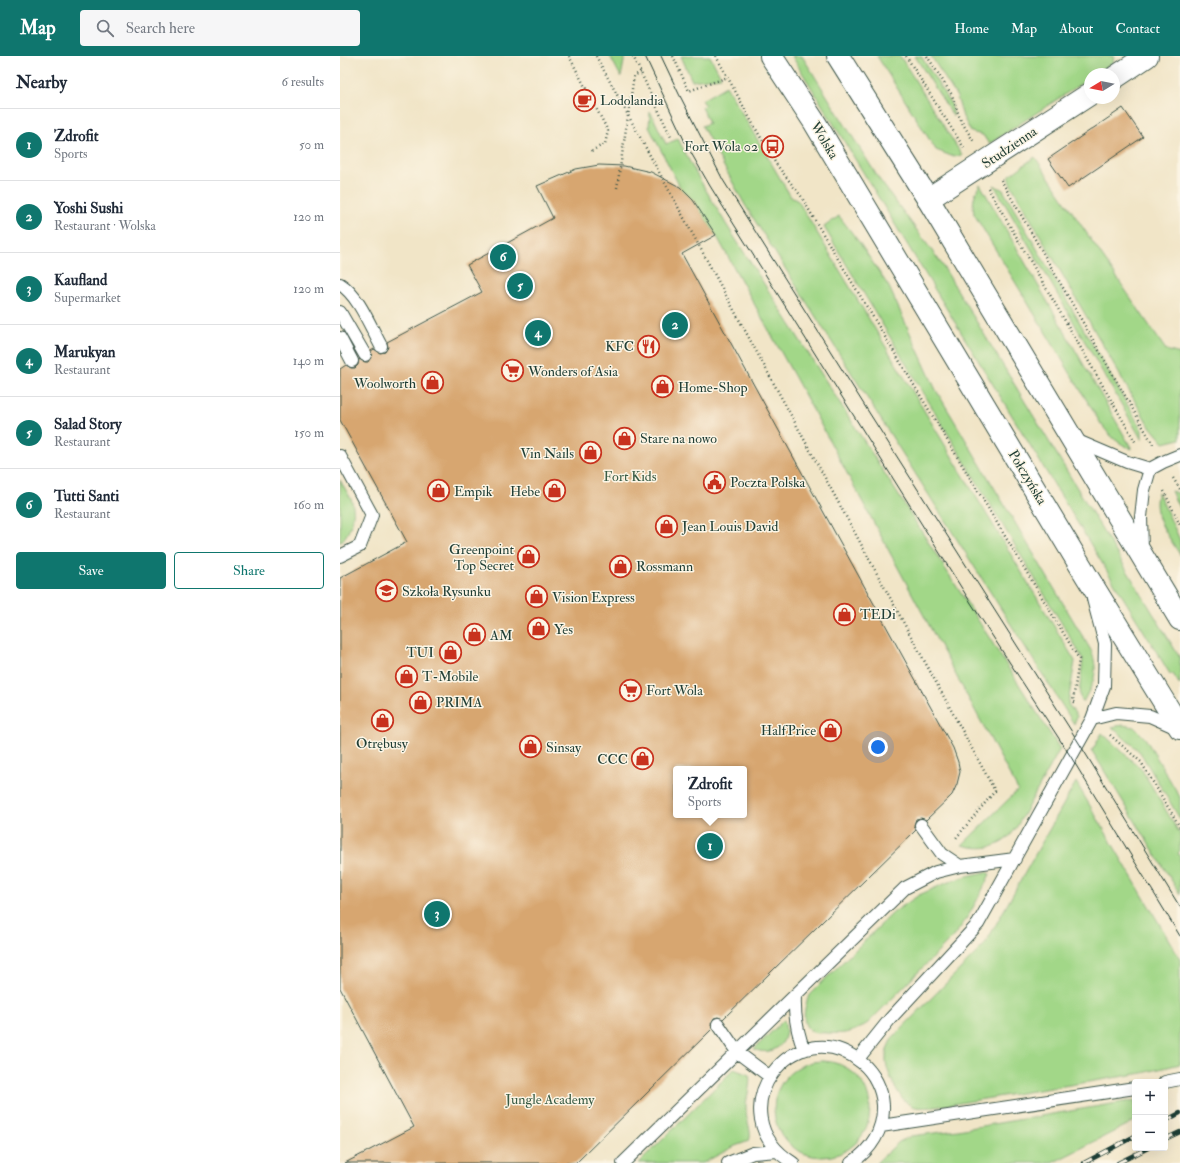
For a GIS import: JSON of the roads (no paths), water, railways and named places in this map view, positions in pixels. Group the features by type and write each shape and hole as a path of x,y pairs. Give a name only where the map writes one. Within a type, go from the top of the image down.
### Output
{"main road":[{"name":"Wolska","path":"771,56 814,123 876,226"},
{"path":"838,56 928,199 1180,619"},
{"path":"1120,74 1147,56"},
{"name":"Studzienna","path":"928,199 1084,98"},
{"name":"Połczyńska","path":"876,226 1180,729"}],"lane":[{"path":"340,284 355,298 381,346"},
{"path":"340,312 364,355"},
{"path":"340,338 352,361"},
{"path":"1071,438 1127,462 1150,468 1180,455"},
{"path":"340,456 372,515 360,546 340,556"},
{"path":"1143,556 1141,517 1144,490 1150,468"},
{"path":"858,1059 890,1019 978,924 1092,719 1104,686 1105,644 1086,575"},
{"path":"1092,719 1116,713 1150,716 1180,729"},
{"path":"921,825 942,854 960,866"},
{"path":"623,1163 905,888 936,872 960,866 1015,859"},
{"path":"795,996 794,1014 804,1050"},
{"path":"718,1024 737,1052 769,1076"},
{"path":"792,1163 777,1151 765,1132 760,1110 761,1097 769,1076 784,1060 794,1054 813,1048 836,1049 846,1052 858,1059 872,1074 881,1092 883,1104 881,1126 872,1144 858,1159 850,1163"},
{"path":"1168,1081 1180,1079"},
{"path":"881,1126 1132,1088"},
{"path":"728,1163 753,1154 777,1151"}],"tram line":[{"path":"645,56 686,144 710,186 971,603 1071,757 1180,936"},
{"path":"661,56 723,180 1079,743 1180,907"}],"railway":[{"path":"1168,1119 1180,1113"},
{"path":"1168,1138 1180,1132"},
{"path":"1084,1163 1132,1138"},
{"path":"1118,1163 1142,1151"}],"place":[{"name":"Lodolandia","path":"585,100"},
{"name":"Fort Wola 02","path":"773,146"},
{"name":"Tutti Santi","path":"503,257"},
{"name":"Salad Story","path":"520,286"},
{"name":"Yoshi Sushi","path":"675,325"},
{"name":"Marukyan","path":"538,333"},
{"name":"KFC","path":"649,346"},
{"name":"Wonders of Asia","path":"512,371"},
{"name":"Woolworth","path":"432,383"},
{"name":"Home-Shop","path":"662,387"},
{"name":"Stare na nowo","path":"625,438"},
{"name":"Vin Nails","path":"590,453"},
{"name":"Poczta Polska","path":"715,482"},
{"name":"Empik","path":"438,491"},
{"name":"Hebe","path":"555,491"},
{"name":"Jean Louis David","path":"666,526"},
{"name":"Greenpoint Top Secret","path":"529,557"},
{"name":"Rossmann","path":"620,566"},
{"name":"Szkoła Rysunku","path":"386,591"},
{"name":"Vision Express","path":"537,597"},
{"name":"TEDi","path":"845,614"},
{"name":"Yes","path":"539,629"},
{"name":"AM","path":"475,635"},
{"name":"TUI","path":"450,652"},
{"name":"T-Mobile","path":"406,676"},
{"name":"Fort Wola","path":"631,690"},
{"name":"PRIMA","path":"420,702"},
{"name":"Otrębusy","path":"382,721"},
{"name":"HalfPrice","path":"831,730"},
{"name":"Sinsay","path":"530,747"},
{"name":"CCC","path":"643,759"},
{"name":"Zdrofit","path":"710,846"},
{"name":"Kaufland","path":"437,914"}],"park label":[{"name":"Fort Kids","path":"630,476"},
{"name":"Jungle Academy","path":"550,1099"}]}
